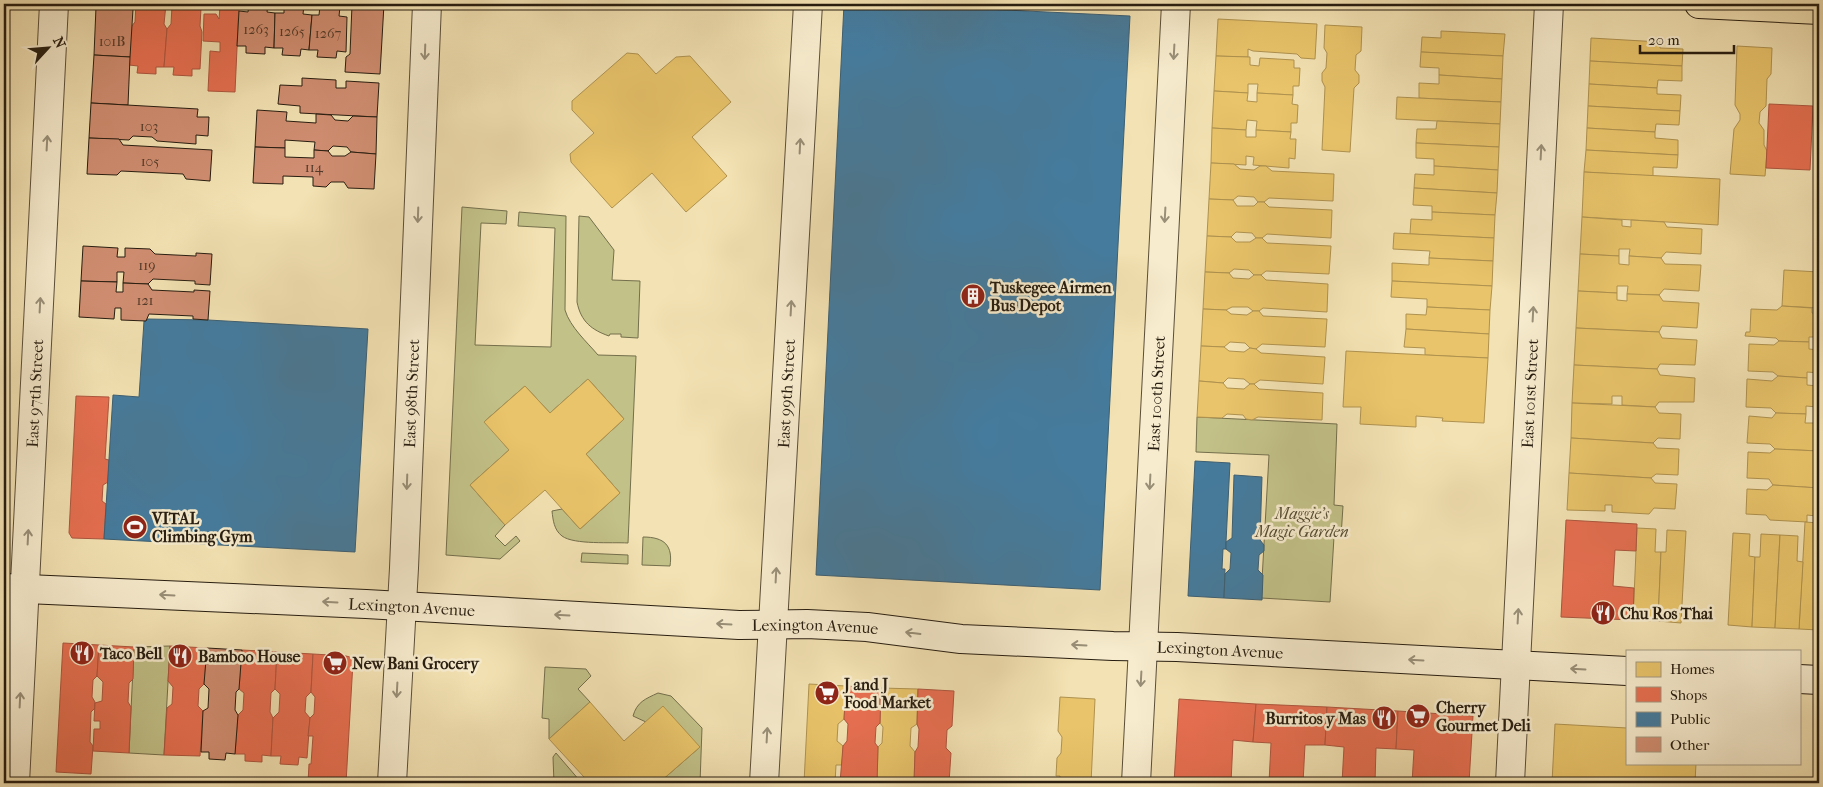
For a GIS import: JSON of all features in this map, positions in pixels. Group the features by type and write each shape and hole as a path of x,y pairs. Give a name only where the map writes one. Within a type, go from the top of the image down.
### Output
{"main road":[{"path":"1699,4 1819,10"}],"street":[{"name":"East 97th Street","path":"15,783 15,589 54,4"},
{"name":"East 98th Street","path":"392,783 402,607 427,4"},
{"name":"East 99th Street","path":"764,783 808,4"},
{"name":"East 100th Street","path":"1136,783 1176,4"},
{"name":"East 101st Street","path":"1510,783 1549,4"},
{"name":"Lexington Avenue","path":"15,589 713,624 867,627 961,639 1626,671"},
{"path":"1800,679 1819,680"}],"green space":[{"path":"462,207 507,211 506,224 481,223 475,345 551,347 555,228 518,226 519,212 566,216 565,310 567,316 579,334 598,355 636,356 628,543 584,542 568,539 559,534 553,521 552,511 562,509 580,529 620,493 586,454 624,419 588,379 550,413 525,386 485,421 509,450 470,485 505,525 495,536 505,546 516,536 520,541 500,559 446,555"},
{"path":"579,216 589,217 614,250 612,280 640,281 638,338 621,337 621,334 610,334 609,336 603,334 592,328 581,315 577,302"},
{"name":"Maggie's Magic Garden","path":"1197,417 1337,424 1334,505 1343,506 1341,537 1334,537 1330,602 1261,598 1269,455 1196,452"},
{"path":"643,537 651,537 666,544 670,553 670,566 642,565"},
{"path":"582,553 628,555 628,564 581,562"},
{"path":"170,646 164,755 129,753 134,647"},
{"path":"545,667 586,669 591,676 578,689 590,702 549,739 549,719 542,718"},
{"path":"658,693 671,696 702,728 700,783 663,783 661,781 700,747 633,716 639,704"},
{"path":"556,753 580,781 578,783 554,783 553,757"}],"building: Homes":[{"path":"1218,19 1317,24 1315,59 1301,58 1297,54 1248,49 1248,57 1216,56"},
{"path":"1325,25 1362,27 1361,51 1356,55 1355,70 1359,75 1359,83 1354,88 1350,152 1322,150 1325,87 1322,81 1322,73 1326,68 1327,53 1324,48"},
{"path":"1441,31 1505,34 1503,56 1421,52 1422,37 1441,38"},
{"path":"1591,38 1660,42 1660,48 1683,49 1682,66 1590,61"},
{"path":"1737,46 1772,48 1771,74 1767,79 1766,106 1760,112 1759,123 1764,130 1764,145 1767,151 1765,176 1730,174 1734,129 1740,120 1740,114 1735,105"},
{"path":"1421,52 1503,56 1502,79 1439,75 1439,68 1420,67"},
{"path":"627,53 638,54 656,74 676,57 690,56 731,102 692,137 727,176 686,212 652,173 612,208 571,162 570,154 594,133 572,110 572,101"},
{"path":"1216,56 1250,57 1250,65 1259,66 1260,58 1294,60 1294,68 1300,68 1299,86 1293,86 1293,95 1257,93 1258,84 1248,84 1248,93 1214,91"},
{"path":"1590,61 1682,66 1682,81 1658,80 1657,88 1589,84"},
{"path":"1439,75 1502,79 1501,102 1419,98 1419,83 1439,84"},
{"path":"1589,84 1657,88 1657,94 1681,95 1680,111 1588,106"},
{"path":"1214,91 1248,93 1247,101 1257,102 1257,93 1293,95 1292,104 1298,105 1297,123 1291,123 1291,132 1256,130 1257,121 1247,120 1246,130 1212,128"},
{"path":"1397,97 1501,102 1500,124 1396,119"},
{"path":"1588,106 1680,111 1679,125 1656,124 1655,132 1587,128"},
{"path":"1437,121 1500,124 1499,147 1416,143 1417,129 1436,129"},
{"path":"1212,128 1246,130 1246,137 1256,137 1256,130 1291,132 1290,139 1296,139 1295,159 1289,158 1289,168 1253,165 1254,157 1246,156 1246,165 1211,163"},
{"path":"1587,128 1655,132 1655,138 1678,140 1678,155 1586,150"},
{"path":"1416,143 1499,147 1498,170 1434,166 1434,159 1416,158"},
{"path":"1586,150 1678,155 1677,168 1653,167 1653,176 1584,172"},
{"path":"1211,163 1234,164 1240,169 1254,170 1260,166 1266,166 1272,171 1334,174 1333,201 1269,198 1264,202 1258,202 1254,197 1238,196 1233,200 1209,199"},
{"path":"1434,166 1498,170 1497,193 1414,188 1415,174 1434,175"},
{"path":"1584,172 1720,179 1718,225 1582,217"},
{"path":"1414,188 1497,193 1495,215 1432,212 1432,206 1413,205"},
{"path":"1209,199 1233,200 1237,206 1254,206 1258,202 1264,202 1269,207 1332,210 1331,238 1267,234 1262,238 1256,238 1252,233 1236,232 1231,237 1207,236"},
{"path":"1432,212 1495,215 1494,238 1410,234 1411,219 1432,220"},
{"path":"1582,217 1622,220 1622,226 1631,227 1631,220 1664,222 1667,227 1702,229 1701,254 1666,252 1661,258 1629,256 1630,249 1619,249 1619,256 1580,254"},
{"path":"1394,233 1494,238 1493,261 1429,258 1430,251 1393,249"},
{"path":"1207,236 1231,237 1236,242 1250,242 1256,238 1262,238 1267,243 1331,246 1329,274 1266,271 1261,275 1254,275 1249,270 1234,269 1229,273 1205,272"},
{"path":"1580,254 1619,256 1619,264 1629,265 1629,256 1661,258 1665,264 1701,265 1699,291 1664,289 1659,295 1627,294 1628,286 1617,286 1617,293 1578,291"},
{"path":"1429,258 1493,261 1492,286 1392,281 1392,263 1429,265"},
{"path":"1784,270 1819,272 1819,308 1782,306"},
{"path":"1205,272 1229,273 1233,278 1249,279 1254,275 1261,275 1266,280 1328,284 1327,312 1263,308 1259,311 1253,311 1248,307 1232,307 1226,310 1203,309"},
{"path":"1392,281 1492,286 1490,310 1427,307 1427,299 1391,297"},
{"path":"1578,291 1617,293 1617,300 1627,301 1627,294 1659,295 1663,301 1699,303 1697,328 1662,326 1659,332 1576,328"},
{"path":"1782,306 1812,308 1812,313 1819,314 1819,337 1809,337 1809,342 1779,341 1776,338 1745,336 1746,332 1750,332 1751,309 1777,310"},
{"path":"1427,307 1490,310 1489,334 1406,329 1406,314 1426,315"},
{"path":"1203,309 1226,310 1231,314 1247,315 1253,311 1259,311 1263,316 1327,319 1325,347 1262,344 1256,349 1250,348 1245,343 1230,342 1224,347 1201,346"},
{"path":"1576,328 1659,332 1662,338 1697,340 1695,365 1660,364 1657,369 1574,365"},
{"path":"1406,329 1489,334 1488,358 1425,355 1425,348 1404,347"},
{"path":"1779,341 1809,342 1809,349 1819,350 1819,373 1807,372 1807,378 1778,376 1773,372 1748,371 1749,344 1774,345"},
{"path":"1201,346 1224,347 1229,351 1244,352 1250,348 1256,349 1261,353 1325,357 1323,384 1260,380 1250,384 1244,379 1228,378 1223,383 1199,381"},
{"path":"1346,351 1488,358 1484,423 1442,421 1443,418 1416,416 1416,427 1360,424 1361,407 1343,407"},
{"path":"1574,365 1657,369 1660,375 1695,378 1694,402 1659,402 1655,407 1622,405 1622,396 1612,396 1612,404 1572,403"},
{"path":"1778,376 1807,378 1807,385 1818,386 1819,378 1819,415 1817,415 1817,407 1806,406 1806,414 1776,413 1771,408 1746,407 1747,379 1772,381"},
{"path":"588,379 624,419 586,454 620,493 580,529 545,490 505,525 470,485 509,450 484,422 525,386 550,413"},
{"path":"1199,381 1223,383 1227,388 1244,389 1250,384 1254,384 1259,389 1323,393 1322,420 1258,417 1252,420 1246,419 1243,415 1227,414 1222,418 1197,417"},
{"path":"1572,403 1655,407 1659,413 1681,414 1680,439 1658,438 1653,443 1571,438"},
{"path":"1776,413 1806,414 1805,423 1816,423 1817,415 1819,415 1819,451 1775,449 1770,444 1747,443 1749,416 1772,418"},
{"path":"1571,438 1653,443 1657,448 1679,449 1678,475 1656,474 1651,478 1569,473"},
{"path":"1775,449 1819,451 1819,488 1773,485 1769,479 1747,478 1748,452 1770,453"},
{"path":"1569,473 1651,478 1655,483 1677,484 1675,509 1654,508 1649,514 1612,512 1612,505 1605,505 1605,511 1567,510"},
{"path":"1773,485 1819,488 1819,523 1816,523 1816,516 1807,515 1807,522 1770,520 1766,515 1746,514 1747,489 1767,490"},
{"path":"1805,522 1819,523 1819,630 1799,629"},
{"path":"1637,528 1656,529 1655,552 1661,552 1658,621 1633,620"},
{"path":"1667,530 1686,531 1681,623 1658,621 1661,552 1666,552"},
{"path":"1733,533 1750,534 1749,556 1755,557 1752,627 1728,625"},
{"path":"1761,534 1780,535 1775,628 1752,627 1755,557 1760,557"},
{"path":"1780,535 1798,536 1797,561 1803,562 1799,629 1775,628"},
{"path":"809,684 846,686 844,719 838,724 837,741 843,746 842,765 836,765 835,783 804,783"},
{"path":"881,688 918,689 917,724 911,728 910,746 915,752 914,783 877,783 878,747 882,743 883,727 880,723"},
{"path":"1060,697 1095,699 1091,783 1059,783 1060,776 1056,776 1057,758 1061,753 1062,737 1058,731"},
{"path":"590,702 624,741 663,706 700,747 661,781 663,783 578,783 584,777 549,739"},
{"path":"1555,724 1626,728 1626,764 1696,764 1695,783 1552,783"}],"building: Shops":[{"path":"136,4 166,4 164,24 167,29 164,67 156,67 156,74 137,73 138,66 129,65 131,27 135,22"},
{"path":"171,4 203,4 200,26 202,32 200,69 192,69 192,76 173,75 174,67 164,67 167,29 171,24"},
{"path":"204,4 239,4 235,92 208,91 210,51 220,52 220,42 203,41 204,14 216,14 219,19 220,7 204,7"},
{"path":"1769,104 1813,106 1810,170 1766,168"},
{"path":"76,396 109,397 105,459 109,460 108,482 103,485 102,501 106,504 104,539 72,538 69,533"},
{"path":"1566,520 1637,524 1636,551 1615,550 1613,586 1634,588 1633,620 1561,617"},
{"path":"63,643 99,645 97,676 93,680 92,697 95,702 95,708 91,712 90,742 93,746 91,774 56,772"},
{"path":"99,645 134,647 133,679 129,683 128,702 131,707 129,753 93,751 94,729 100,729 100,721 94,721 95,703 102,701 103,682 97,676"},
{"path":"170,646 207,648 204,684 199,689 198,706 203,711 200,756 164,755 167,708 172,704 173,687 168,681"},
{"path":"242,650 277,652 275,689 271,693 270,712 273,718 271,756 262,755 262,762 245,761 245,754 235,754 238,715 243,710 244,693 239,689"},
{"path":"277,652 313,654 311,692 306,697 305,712 310,718 307,758 299,757 298,765 280,764 281,756 271,756 273,718 279,712 280,694 275,689"},
{"path":"313,654 346,656 350,657 353,662 346,783 308,783 313,736 308,736 310,718 314,714 315,697 311,692"},
{"path":"846,686 881,688 880,723 876,727 875,743 878,747 877,783 840,783 843,746 847,741 848,724 844,719"},
{"path":"918,689 954,691 952,726 947,730 946,748 951,753 949,783 914,783 915,752 918,747 919,729 917,724"},
{"path":"1179,699 1256,704 1253,742 1233,740 1231,783 1174,783"},
{"path":"1256,704 1327,707 1325,745 1305,745 1303,783 1269,783 1271,743 1253,742"},
{"path":"1327,707 1398,711 1396,749 1376,748 1375,783 1342,783 1344,747 1325,745"},
{"path":"1398,711 1473,716 1469,783 1412,783 1414,750 1396,749"}],"building: Public":[{"name":"Tuskegee Airmen Bus Depot","path":"844,4 881,4 1130,16 1100,590 816,575"},
{"path":"147,319 208,320 368,329 355,552 104,539 113,395 139,397 144,321"},
{"path":"1195,461 1230,463 1226,549 1223,549 1222,569 1225,569 1224,598 1188,596"},
{"path":"1234,475 1262,477 1260,540 1264,545 1264,551 1259,555 1258,570 1263,575 1262,600 1224,598 1225,574 1230,569 1231,553 1226,549 1226,542 1232,538"}],"building: Other":[{"path":"96,4 133,4 133,9 96,7"},
{"path":"249,4 268,4 267,12 275,13 274,48 265,47 265,54 246,53 246,46 237,46 239,11 248,12"},
{"path":"284,4 312,4 312,6 304,5 303,14 312,15 309,50 301,49 300,56 282,55 283,48 274,48 275,13 284,13"},
{"path":"312,4 348,4 348,8 340,7 339,16 347,17 346,52 337,51 336,58 317,57 318,50 309,50 312,15 319,15 320,6 312,6"},
{"path":"348,4 384,4 380,74 345,72 346,57 350,54 352,5"},
{"path":"96,7 133,9 130,57 94,55"},
{"path":"94,55 130,57 128,105 91,103"},
{"path":"302,78 336,80 336,88 346,88 346,81 379,83 377,117 300,113 300,106 278,104 280,85 302,86"},
{"path":"91,103 198,109 197,117 209,117 208,136 196,135 196,144 157,141 152,137 133,136 129,140 89,138"},
{"path":"257,110 287,112 286,121 316,123 316,114 331,115 335,120 348,121 353,116 377,117 376,154 351,152 347,147 333,146 328,151 314,150 315,142 285,140 285,148 255,147"},
{"path":"89,138 119,139 123,145 212,150 210,181 186,179 183,174 121,171 117,175 87,174"},
{"path":"255,147 285,148 285,157 314,158 314,150 328,151 332,156 345,156 351,152 376,154 374,189 348,188 344,182 331,182 326,187 313,186 313,177 283,176 283,184 253,183"},
{"path":"83,246 118,248 117,257 125,257 125,248 150,249 155,254 196,256 196,253 212,254 210,285 195,284 195,281 153,279 148,284 123,283 124,272 117,272 117,282 81,281"},
{"path":"81,281 117,282 116,292 123,292 123,283 148,284 152,290 210,291 208,320 193,319 193,316 149,314 146,321 121,320 121,308 115,308 114,319 79,317"},
{"path":"207,648 242,650 239,689 236,692 235,710 238,715 235,754 226,753 225,760 209,759 209,752 201,752 203,711 208,708 209,689 204,684"},
{"path":"55,781 108,783 55,783"}],"place":[{"name":"Tuskegee Airmen Bus Depot","path":"973,296"},
{"name":"VITAL Climbing Gym","path":"135,527"},
{"name":"Chu Ros Thai","path":"1603,613"},
{"name":"Taco Bell","path":"82,653"},
{"name":"Bamboo House","path":"180,656"},
{"name":"New Bani Grocery","path":"335,663"},
{"name":"J and J Food Market","path":"827,693"},
{"name":"Cherry Gourmet Deli","path":"1418,716"},
{"name":"Burritos y Mas","path":"1384,718"}]}
